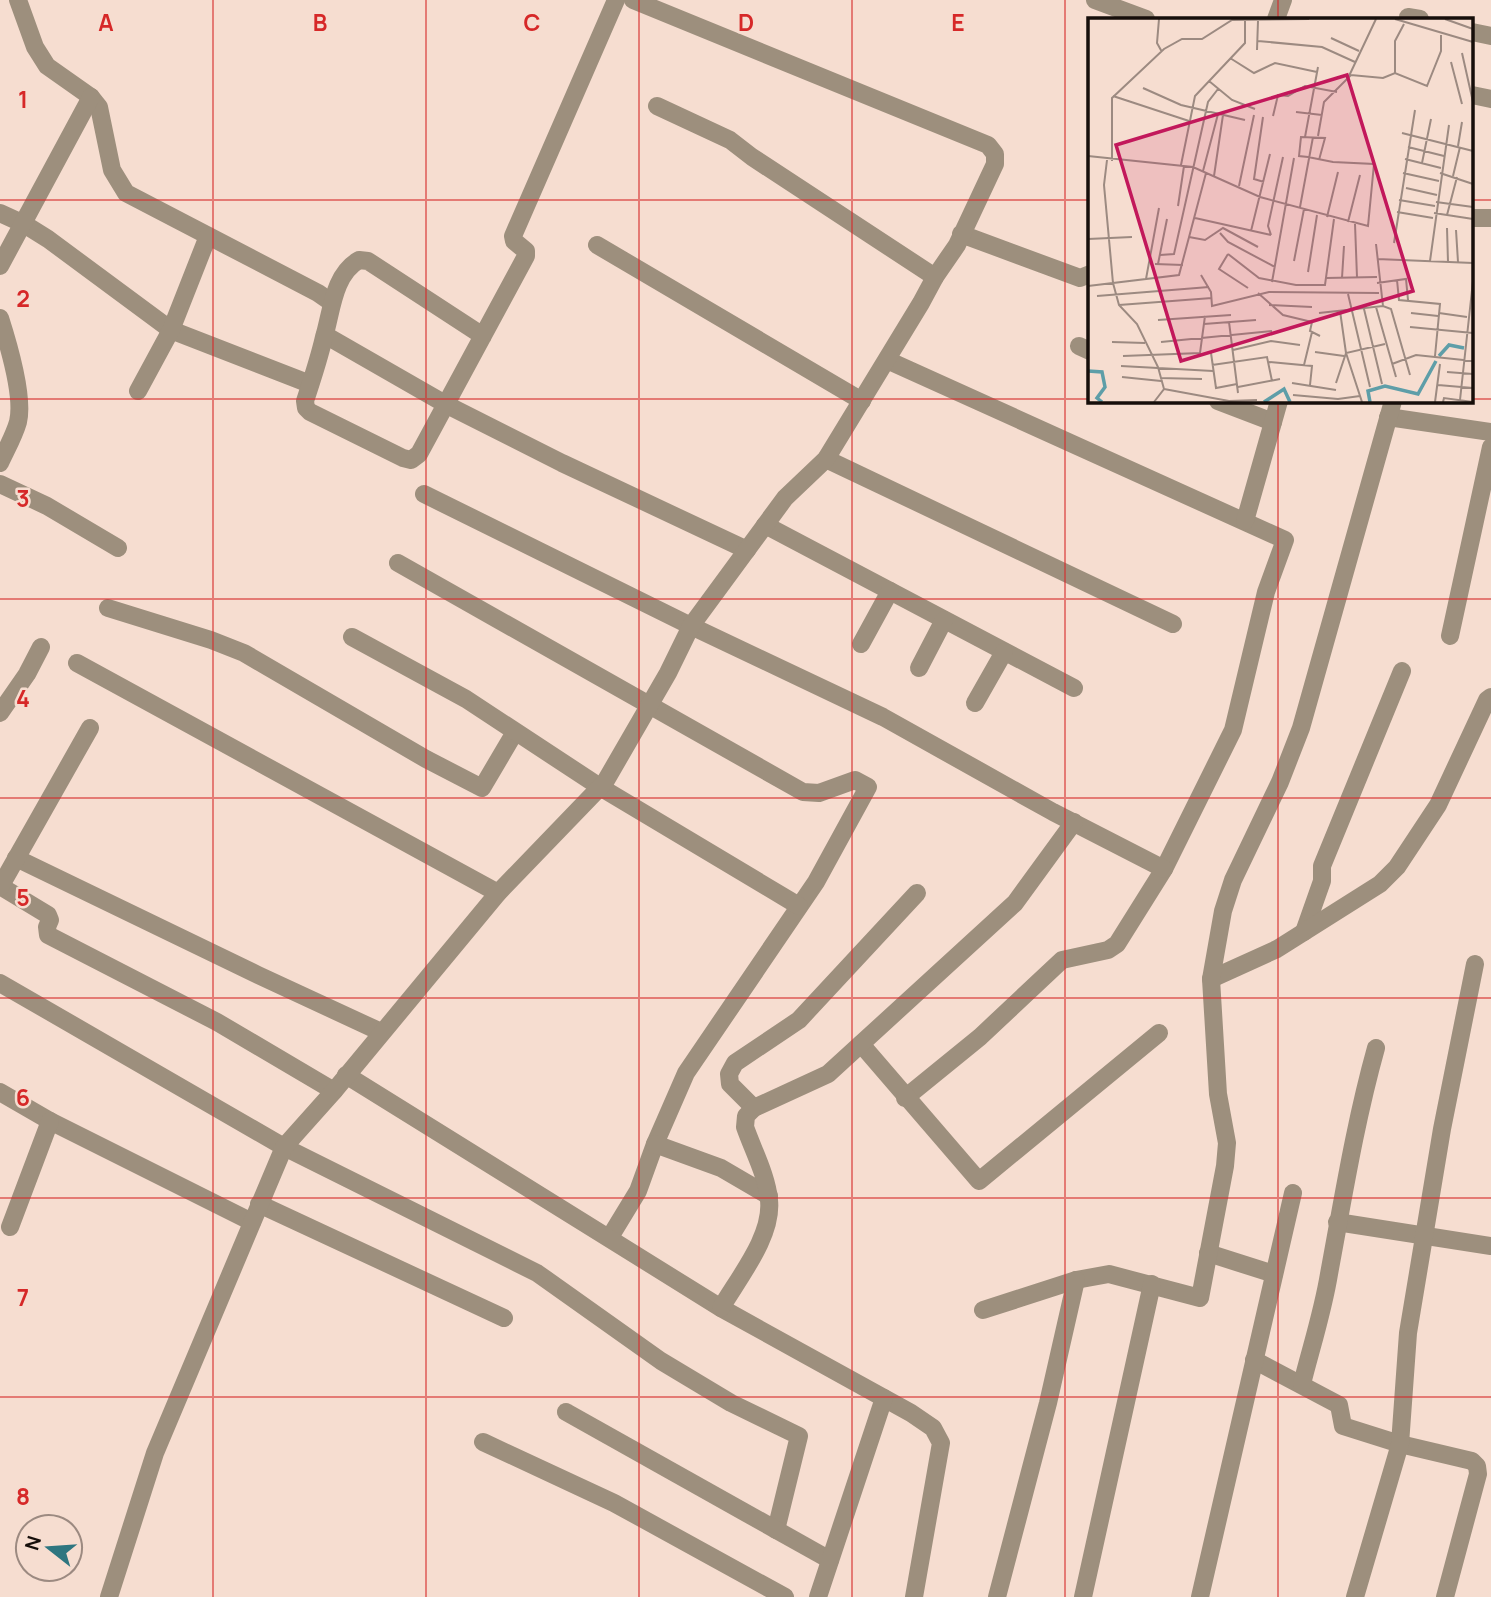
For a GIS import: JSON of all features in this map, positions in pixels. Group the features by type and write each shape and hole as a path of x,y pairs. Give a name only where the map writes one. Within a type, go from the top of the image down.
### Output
{"street":[{"path":"18,0 36,47 47,66 91,97 99,107 112,170 127,193 331,302"},
{"path":"483,336 368,261 359,260 350,265 331,302 325,335 305,401 306,408 403,458 411,460 419,454 447,405 526,256 526,251 514,241 513,236 616,0"},
{"path":"109,1597 155,1453 284,1147 334,1091 498,893 600,787 649,705 691,626 785,498 826,459 922,303 935,276 957,245 995,164 995,153 988,145 633,0"},
{"path":"1095,0 1143,18"},
{"path":"1276,18 1283,0"},
{"path":"0,266 91,97"},
{"path":"657,106 730,140 935,276"},
{"path":"0,213 24,224 171,330 310,384"},
{"path":"961,234 1080,278 1088,275"},
{"path":"138,391 171,330 208,236"},
{"path":"597,245 862,401"},
{"path":"0,318 12,354 19,410 18,422 0,463"},
{"path":"325,335 447,405 562,463 747,550"},
{"path":"887,360 1285,540 1266,592 1233,730 1164,869 1117,944 1108,950 1062,960 980,1037 905,1098"},
{"path":"1221,402 1273,422"},
{"path":"1245,522 1279,402"},
{"path":"984,1310 1076,1280 1109,1274 1200,1298 1227,1143 1218,1094 1212,979 1223,911 1233,880 1280,782 1301,728 1390,409 1491,432"},
{"path":"1450,636 1485,500 1491,447"},
{"path":"826,459 1173,624"},
{"path":"0,484 47,506 118,548"},
{"path":"424,494 883,717 1164,869"},
{"path":"765,525 1074,688"},
{"path":"398,563 803,792 819,793 855,780 868,787 816,882 687,1073 655,1144 638,1191 610,1237"},
{"path":"861,644 890,591"},
{"path":"108,608 244,653 426,759 482,788 515,732"},
{"path":"919,668 944,620"},
{"path":"352,637 466,699 600,787 799,906"},
{"path":"0,713 27,674 41,647"},
{"path":"975,703 1004,652"},
{"path":"77,663 498,893"},
{"path":"1304,932 1322,881 1322,866 1402,671"},
{"path":"1212,979 1254,961 1304,932 1380,884 1397,867 1438,805 1487,700 1491,697"},
{"path":"90,728 0,887 48,915 48,935 217,1022 334,1091"},
{"path":"721,1308 766,1233 770,1214 769,1196 745,1127 746,1116 754,1108 828,1074 1014,903 1074,822"},
{"path":"16,858 381,1032"},
{"path":"754,1108 730,1084 729,1074 735,1063 799,1020 917,893"},
{"path":"1355,1597 1399,1444 1408,1333 1442,1129 1475,964"},
{"path":"0,983 284,1147 537,1273 661,1361 732,1403 799,1436 776,1530"},
{"path":"861,1044 979,1181 1159,1033"},
{"path":"1302,1384 1329,1277 1337,1222 1365,1089 1377,1048"},
{"path":"346,1075 721,1308 884,1398 933,1429 941,1443 914,1597"},
{"path":"0,1092 50,1121 251,1222"},
{"path":"10,1227 50,1121"},
{"path":"655,1144 720,1168 769,1196"},
{"path":"1200,1597 1293,1193"},
{"path":"259,1205 504,1318"},
{"path":"1337,1222 1491,1246"},
{"path":"1208,1254 1274,1274"},
{"path":"997,1597 1076,1280"},
{"path":"1083,1597 1152,1284"},
{"path":"1254,1360 1339,1405 1343,1426 1399,1444 1472,1461 1477,1466 1478,1474 1445,1597"},
{"path":"818,1597 884,1398"},
{"path":"566,1412 830,1560"},
{"path":"483,1442 614,1503 785,1597"}]}
